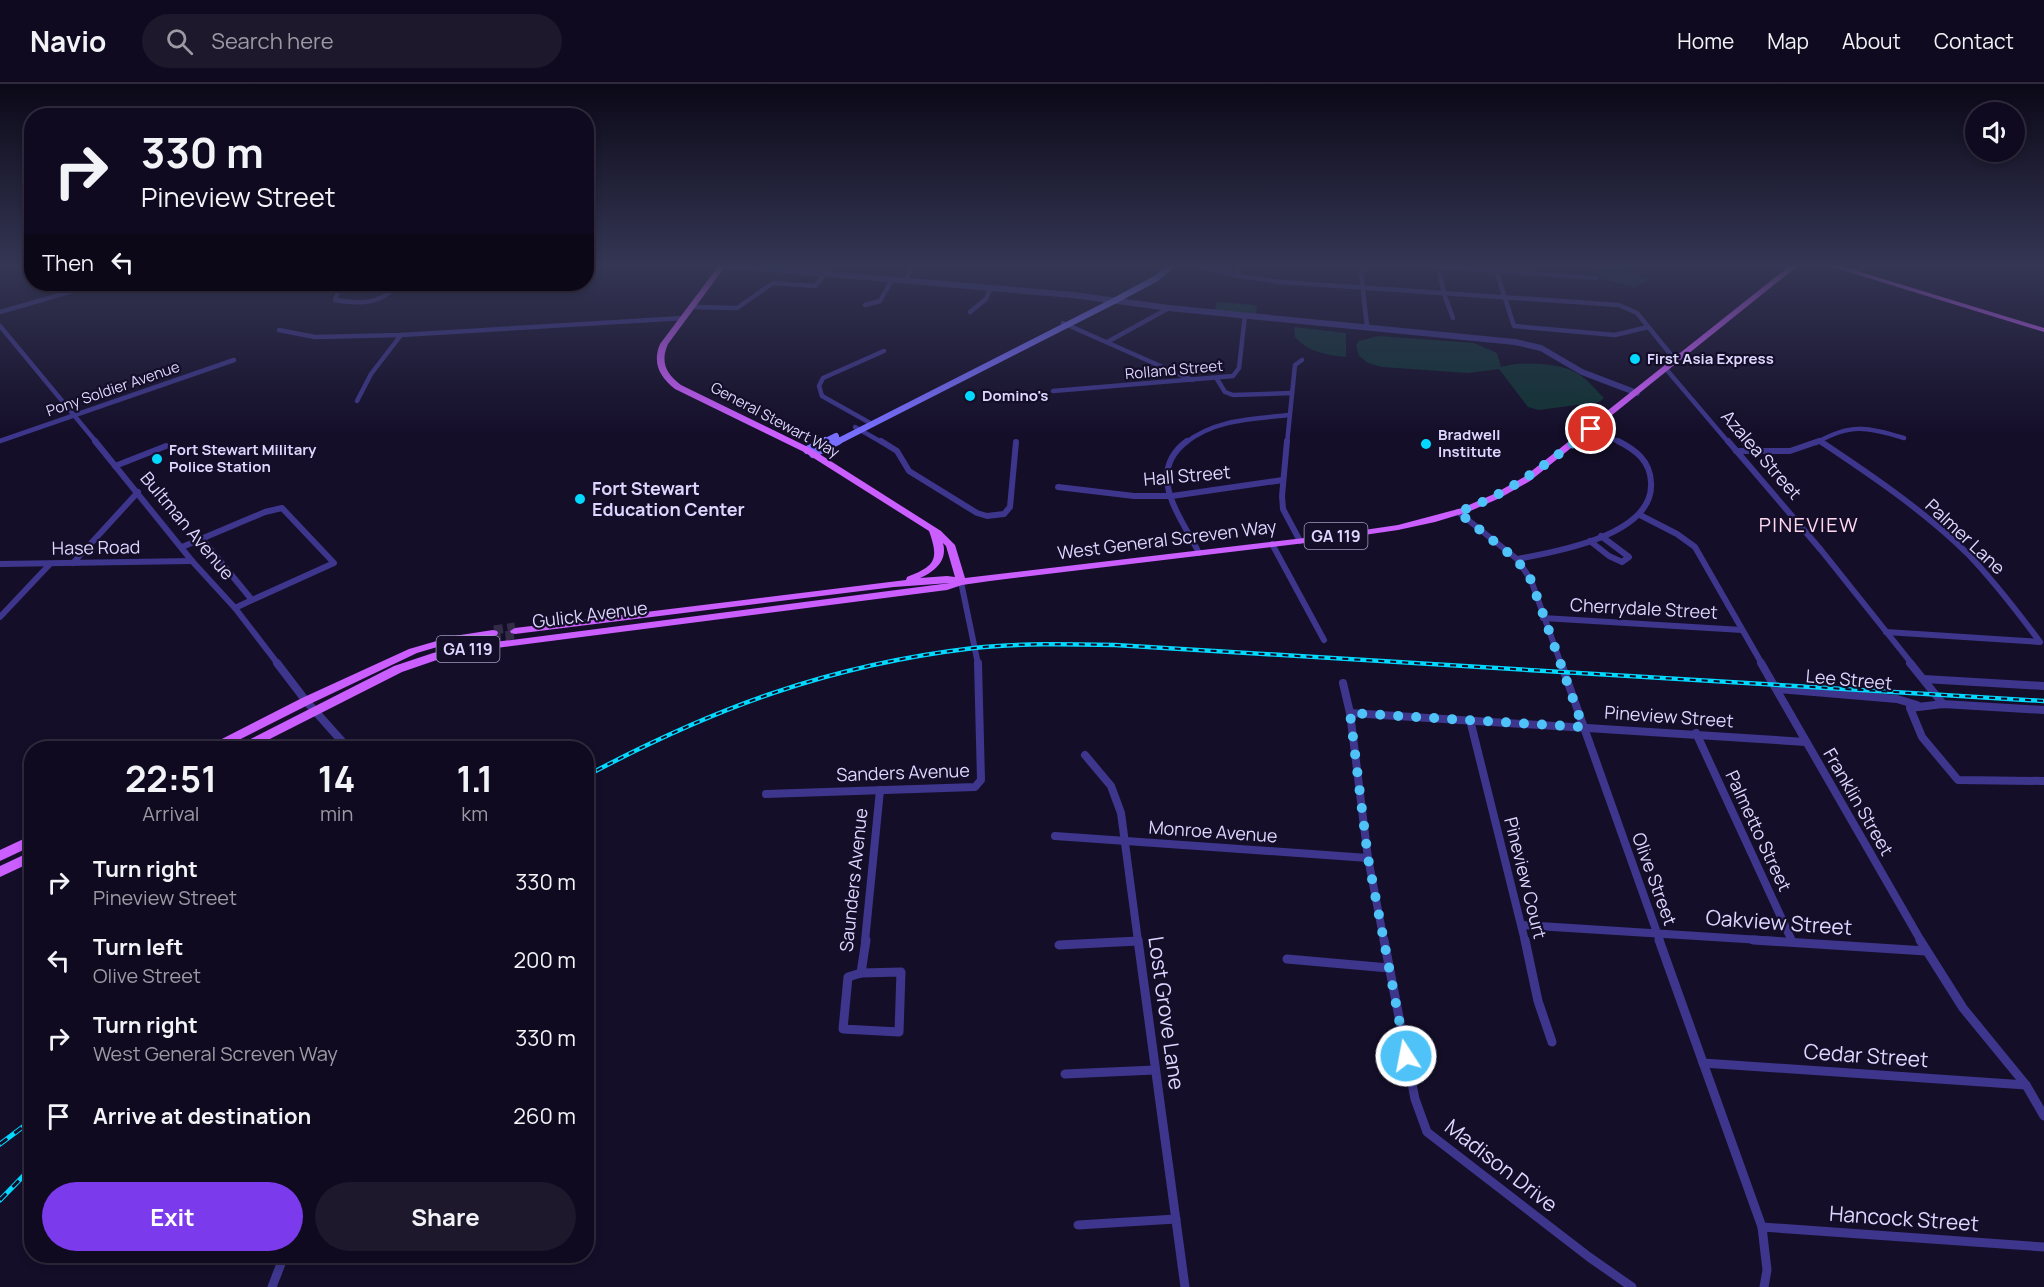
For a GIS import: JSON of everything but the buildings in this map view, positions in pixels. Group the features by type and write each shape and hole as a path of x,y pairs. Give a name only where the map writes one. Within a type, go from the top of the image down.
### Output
{"main road":[{"name":"General Stewart Way","path":"683,320 660,353 660,365 667,378 678,387 810,452 929,527 947,541 961,582"},
{"path":"810,452 1072,320"},
{"name":"West General Screven Way","path":"961,582 1396,528 1458,512 1520,483 1727,320"},
{"path":"2011,320 2044,330"},
{"path":"894,584 926,572 938,560 941,551 940,543 929,527"},
{"name":"GA 119","path":"515,631 792,602 894,584 947,579 961,582"},
{"name":"Gulick Avenue","path":"257,741 398,669 437,655 792,602 947,587 961,582"},
{"name":"GA 119","path":"228,741 413,651 443,642 491,634"},
{"path":"0,856 24,844"},
{"path":"0,869 24,858"}],"street":[{"path":"279,330 315,337 401,335 648,320"},
{"path":"1109,342 1149,320"},
{"name":"Rolland Street","path":"1053,391 1233,376 1238,373 1244,320"},
{"path":"1302,320 1528,344 1548,352 1582,372 1637,393"},
{"path":"1366,320 1367,326"},
{"path":"1512,320 1514,326 1615,335 1648,327"},
{"path":"1643,320 1676,361"},
{"path":"1065,324 1194,381"},
{"name":"Bultman Avenue","path":"0,326 138,492 192,561 234,608 315,712 342,741"},
{"path":"357,401 388,347 401,335"},
{"path":"869,423 822,396 819,386 824,378 885,351"},
{"name":"Pony Soldier Avenue","path":"0,441 234,360"},
{"path":"1300,541 1283,509 1283,480 1295,364 1302,360"},
{"name":"Azalea Street","path":"1666,369 1789,511 1942,704"},
{"path":"1217,379 1225,392 1233,395 1292,393"},
{"path":"1199,553 1166,482 1167,463 1177,450 1202,432 1223,424 1289,415"},
{"path":"1736,452 1795,450 1820,441 1838,430 1863,427 1904,438"},
{"path":"858,429 895,449 900,455 900,462 909,471 977,513 987,516 1004,514 1010,507 1016,442"},
{"path":"1517,560 1562,551 1620,528 1640,515 1651,501 1654,491 1653,480 1646,463 1629,447 1591,429"},
{"name":"Palmer Lane","path":"1820,441 1881,482 1982,569 2040,642 1886,632"},
{"path":"116,466 166,446"},
{"name":"Hall Street","path":"1058,487 1134,496 1172,496 1283,480"},
{"path":"73,563 138,492"},
{"path":"182,547 265,512 282,508 334,563 234,608"},
{"name":"Olive Street","path":"1458,512 1517,560 1531,580 1762,1227 1767,1270 1764,1287"},
{"name":"Franklin Street","path":"1640,515 1677,534 1695,547 1926,951 1963,1008 2026,1085 2044,1116"},
{"path":"1590,541 1609,556 1622,562 1629,556 1601,536"},
{"path":"202,538 252,600"},
{"path":"1272,544 1324,640"},
{"name":"Hase Road","path":"0,564 192,561"},
{"path":"0,617 50,564"},
{"name":"Sanders Avenue","path":"766,794 975,788 981,780 979,668 961,582"},
{"name":"Cherrydale Street","path":"1543,618 1742,630"},
{"path":"1924,679 2044,686"},
{"name":"Madison Drive","path":"1343,683 1350,713 1368,858 1415,1099 1427,1132 1589,1257 1632,1287"},
{"name":"Lee Street","path":"1777,689 1898,699 1917,705 1942,704 2044,710"},
{"name":"Lee Street","path":"1917,705 1910,708 1911,717 1958,780 2044,781"},
{"name":"Pineview Street","path":"1350,713 1696,733 1806,742"},
{"name":"Pineview Court","path":"1470,720 1522,925 1538,1001 1552,1042"},
{"name":"Palmetto Street","path":"1696,733 1792,941"},
{"name":"Lost Grove Lane","path":"1085,755 1107,781 1119,802 1185,1287"},
{"name":"Saunders Avenue","path":"861,974 869,915 880,790"},
{"name":"Monroe Avenue","path":"1055,836 1368,858"},
{"name":"Oakview Street","path":"1522,925 1926,951"},
{"path":"1059,945 1138,941"},
{"path":"1287,959 1389,968"},
{"name":"Saunders Avenue","path":"901,972 899,1032 843,1029 848,977 861,974 901,972"},
{"name":"Cedar Street","path":"1703,1063 2026,1085"},
{"path":"1065,1074 1155,1070"},
{"path":"1078,1224 1176,1219"},
{"name":"Hancock Street","path":"1762,1227 2044,1247"},
{"path":"272,1287 281,1263"}],"green space":[{"path":"1294,327 1346,333 1346,357 1325,354 1306,346 1295,337"},
{"path":"1378,336 1474,343 1497,353 1501,367 1541,364 1563,367 1580,375 1604,398 1599,402 1539,410 1528,407 1499,369 1468,373 1382,367 1368,363 1359,356 1356,345 1359,341"}],"tunnel":[{"path":"494,630 515,627"},
{"path":"492,637 514,635"}],"railway":[{"path":"594,772 727,710 821,678 921,656 1009,645 1115,645 2044,701"},
{"path":"0,1144 24,1126"},
{"path":"0,1200 24,1175"}],"place":[{"name":"First Asia Express","path":"1635,359"},
{"name":"Domino's","path":"970,396"},
{"name":"Bradwell Institute","path":"1426,444"},
{"name":"Fort Stewart Military Police Station","path":"157,459"},
{"name":"Fort Stewart Education Center","path":"580,499"}],"district":[{"name":"PINEVIEW","path":"1809,525"}],"route":[{"path":"1406,1056 1368,858 1350,713 1583,727 1531,580 1517,560 1458,512 1520,483 1591,429"}]}
